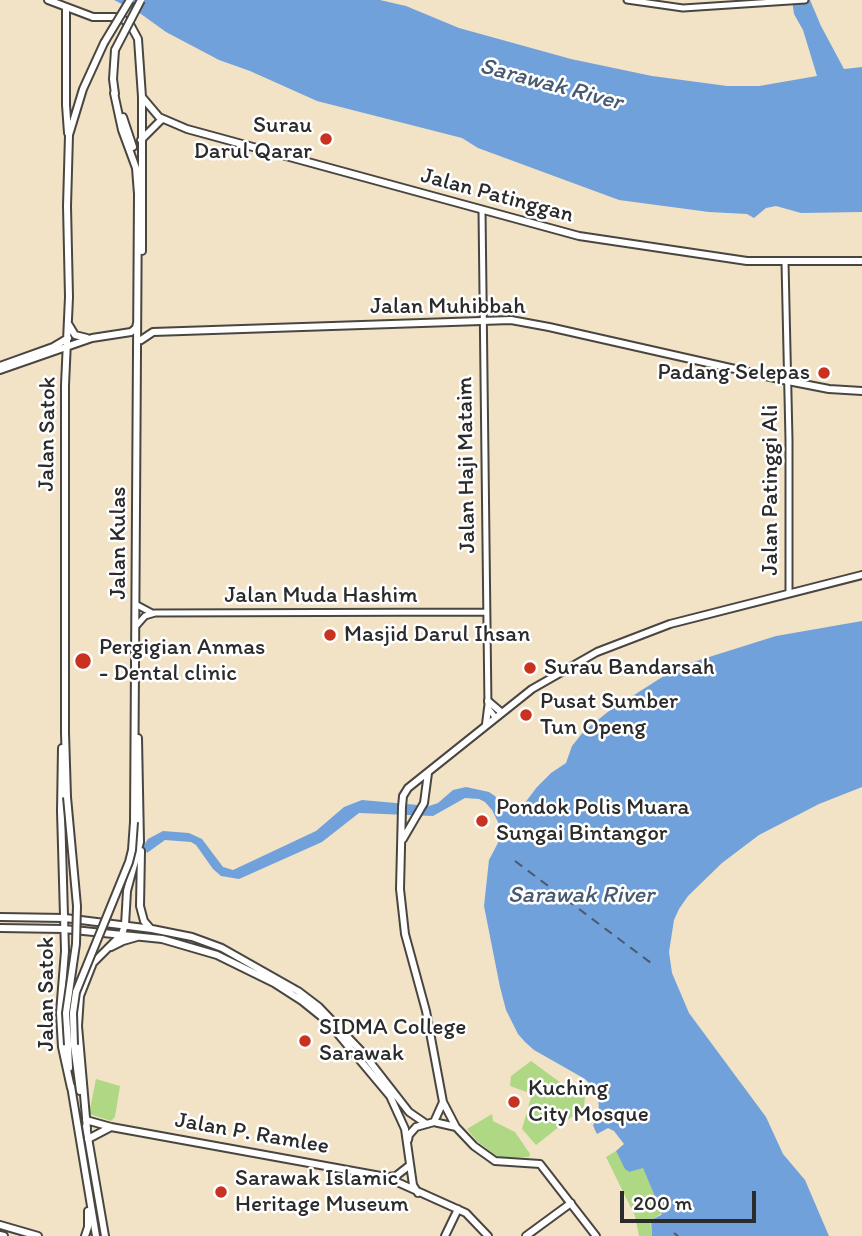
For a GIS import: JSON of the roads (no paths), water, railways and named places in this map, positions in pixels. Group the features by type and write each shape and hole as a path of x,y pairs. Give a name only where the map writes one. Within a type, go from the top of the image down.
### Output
{"main road":[{"path":"48,0 66,7"},
{"name":"Jalan Satok","path":"69,135 83,89 104,43 130,0"},
{"name":"Jalan Kulas","path":"138,368 141,340 136,168 122,130 114,93 115,50 141,0"},
{"name":"Jalan Kulas","path":"66,7 93,16 116,17 131,26 140,47 142,179 136,605 140,842 128,883 122,934"},
{"name":"Jalan Satok","path":"66,7 66,105 69,135 68,338 65,385 65,733 67,797 77,906 76,944 66,1013 87,1129"},
{"name":"Jalan Kulas","path":"114,93 142,179"},
{"name":"Jalan Patinggan","path":"142,97 162,119 187,129 579,236 744,261 862,261"},
{"path":"140,141 162,119"},
{"name":"Jalan Muhibbah","path":"153,332 511,320 788,381 829,389 862,391"},
{"path":"0,368 93,338 131,332 139,322 153,332 141,340"},
{"path":"68,323 75,335 93,338"},
{"path":"0,368 53,347 68,338"},
{"path":"596,1236 540,1164 495,1161 474,1146 456,1127 443,1102 426,1009 405,934 400,889 403,796 408,788 443,759 545,680 597,652 670,624 862,575"},
{"path":"488,704 498,715"},
{"path":"486,724 488,704"},
{"name":"Jalan Kulas","path":"71,1045 76,992 132,850 136,719"},
{"name":"Jalan Satok","path":"65,733 61,752 65,918 60,1013 62,1047 96,1236"},
{"path":"402,841 424,803 428,773"},
{"path":"140,842 140,911 144,921 152,929"},
{"path":"0,917 65,918 152,929 192,937 222,948 298,991 336,1022 409,1112 425,1123"},
{"path":"0,928 64,929 142,936 186,944 217,954 302,1002 328,1022 390,1096 405,1129 413,1185 418,1193"},
{"name":"Jalan Satok","path":"107,1236 88,1139 79,1013 80,996 86,977 99,955 122,934"},
{"path":"99,955 123,941 142,936"},
{"name":"Jalan Satok","path":"71,1045 71,1088"},
{"path":"434,1122 443,1102"},
{"name":"Jalan P. Ramlee","path":"86,1120 111,1127 386,1177 458,1209 475,1221 488,1236"},
{"path":"407,1145 409,1135 425,1123 434,1122 456,1127"},
{"path":"88,1139 111,1127"},
{"path":"386,1177 396,1176 410,1166"},
{"path":"85,1236 88,1227 88,1193"},
{"path":"526,1236 571,1203"},
{"path":"445,1236 458,1209"},
{"path":"0,1225 37,1236"}],"street":[{"path":"627,0 683,8 805,0"},
{"name":"Jalan Haji Mataim","path":"482,210 488,704"},
{"name":"Jalan Patinggi Ali","path":"785,262 789,593"},
{"path":"136,605 155,613"},
{"name":"Jalan Muda Hashim","path":"155,613 486,612"},
{"path":"136,625 145,616 155,613"}],"water":[{"name":"Sarawak River","path":"114,0 380,0 406,6 459,28 571,59 652,76 727,86 759,86 817,76 803,30 794,14 792,0 810,0 844,69 862,67 862,212 801,213 776,206 766,208 754,218 747,214 709,212 619,200 478,148 462,138 317,101 219,60"},
{"name":"Sarawak River","path":"862,621 862,787 819,804 759,835 722,863 688,896 679,909 674,920 669,952 672,973 689,1013 766,1117 783,1154 805,1180 829,1236 652,1236 651,1220 662,1213 643,1168 629,1172 625,1169 616,1151 624,1144 614,1131 608,1128 597,1134 593,1125 599,1111 598,1092 585,1079 525,1042 506,1010 484,906 489,860 501,837 498,822 485,802 465,798 433,816 359,813 322,842 239,879 221,876 191,842 165,840 147,853 143,846 148,839 163,831 189,833 202,839 223,867 233,870 316,831 344,807 362,800 429,806 438,803 453,790 466,787 489,792 506,812 518,812 537,787 566,763 572,746 584,731 609,711 667,674 690,663 776,636"}],"place":[{"name":"Surau Darul Qarar","path":"326,139"},
{"name":"Padang Selepas","path":"824,373"},
{"name":"Masjid Darul Ihsan","path":"330,635"},
{"name":"Pergigian Anmas - Dental clinic","path":"83,661"},
{"name":"Surau Bandarsah","path":"530,668"},
{"name":"Pusat Sumber Tun Openg","path":"526,715"},
{"name":"Pondok Polis Muara Sungai Bintangor","path":"482,821"},
{"name":"SIDMA College Sarawak","path":"305,1041"},
{"name":"Kuching City Mosque","path":"514,1102"},
{"name":"Sarawak Islamic Heritage Museum","path":"221,1192"}]}
